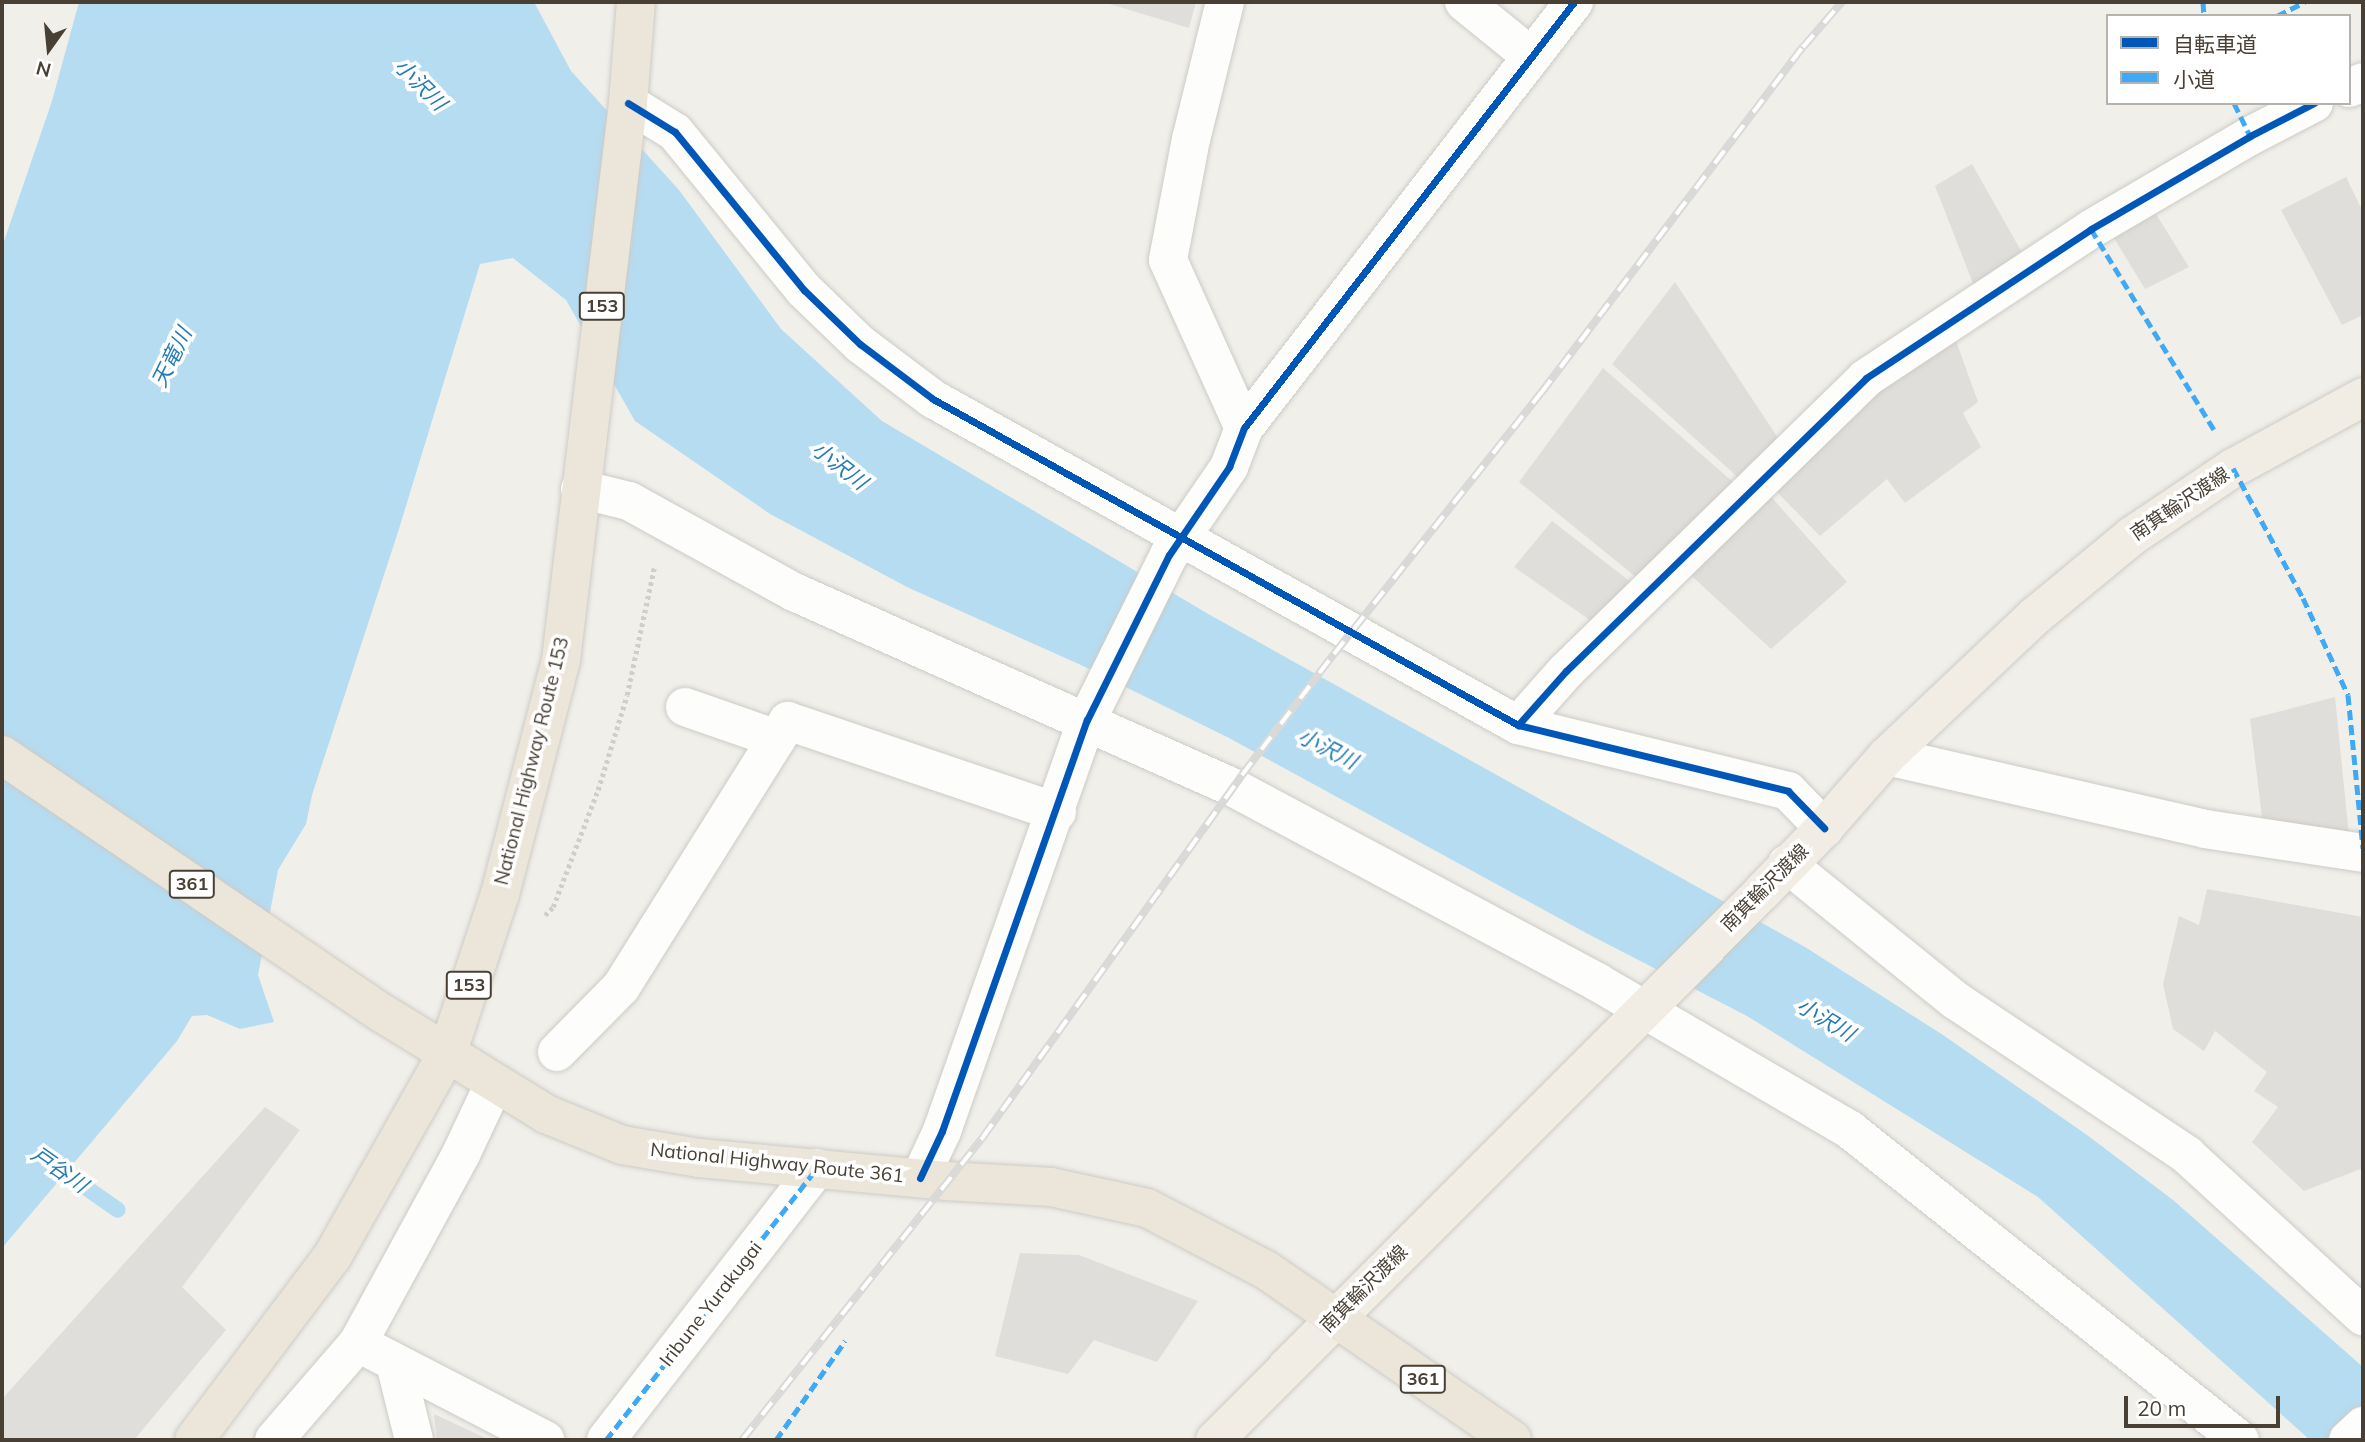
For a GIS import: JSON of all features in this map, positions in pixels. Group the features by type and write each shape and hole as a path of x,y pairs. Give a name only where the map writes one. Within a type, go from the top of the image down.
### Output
{"highway":[{"name":"National Highway Route 153","path":"194,1440 332,1257 447,1054 500,894 561,660 628,103 636,2"},
{"name":"National Highway Route 361","path":"2,755 382,1013 546,1114 622,1144 699,1158 1051,1187 1147,1208 1266,1270 1512,1440"}],"main road":[{"name":"南箕輪沢渡線","path":"1215,1440 1761,893 1824,828 1887,756 2035,616 2133,536 2233,468 2363,397"}],"street":[{"path":"1225,2 1191,139 1168,260 1244,428"},
{"path":"1464,2 1532,57"},
{"path":"920,1178 942,1132 1090,714 1175,546 1229,467 1244,428 1574,2"},
{"path":"628,103 675,132 804,290 860,344 933,399 1175,546 1351,635 1518,725 1788,790 1824,828"},
{"path":"1518,725 1566,671 1866,378 2091,229 2250,136 2310,105"},
{"path":"581,477 665,519 794,592 1090,714 1651,1001 1850,1130 2240,1440"},
{"path":"685,707 777,739"},
{"path":"557,1052 621,987 788,721 1057,811"},
{"path":"1887,756 2205,830 2363,853"},
{"path":"1787,864 1955,1000 2187,1155 2363,1316"},
{"path":"274,1440 358,1343 462,1152 494,1084"},
{"name":"Iribune Yurakugai","path":"606,1440 817,1168"},
{"path":"358,1343 545,1440"},
{"path":"394,1363 414,1440"},
{"path":"2348,1440 2363,1426"}],"path":[{"path":"545,915 554,907 598,790 625,701 665,519"}],"shaded area":[{"path":"1103,2 1196,2 1189,28"},
{"path":"1972,164 2024,256 1974,286 1935,186"},
{"path":"2346,177 2363,212 2363,315 2342,325 2281,210"},
{"path":"2156,214 2189,267 2145,289 2114,238"},
{"path":"1675,282 1782,444 1741,480 1612,364"},
{"path":"1955,338 1978,402 1963,413 1981,447 1905,503 1887,479 1820,536 1769,484 1873,387"},
{"path":"1603,368 1734,483 1642,582 1519,482"},
{"path":"1765,490 1847,582 1771,649 1684,569"},
{"path":"1552,521 1636,586 1597,625 1514,567"},
{"path":"2335,697 2349,836 2263,825 2250,719"},
{"path":"2207,889 2363,917 2363,1168 2304,1191 2252,1142 2278,1107 2254,1091 2267,1072 2215,1031 2204,1051 2173,1029 2163,984 2179,916 2199,925"},
{"path":"265,1107 300,1130 182,1287 226,1330 134,1440 2,1440 2,1399"},
{"path":"1020,1253 1079,1255 1198,1301 1157,1362 1094,1340 1068,1374 995,1356"},
{"path":"434,1414 490,1440 437,1440"}],"water":[{"path":"79,2 534,2 571,71 679,190 781,329 882,421 1210,615 1805,947 1943,1035 2087,1135 2173,1200 2363,1367 2363,1440 2310,1440 2038,1197 1747,1016 1588,934 1229,738 1081,665 909,588 770,514 635,421 566,300 513,258 480,264 398,532 312,795 306,824 278,870 258,975 274,1022 240,1029 207,1015 192,1016 177,1041 2,1248 2,247 52,101"}],"waterway":[{"name":"戸谷川","path":"48,1161 118,1210"}],"railway":[{"path":"742,1440 983,1137 1242,775 1334,654 1541,393 1803,47 1842,2"}],"marked path":[{"path":"2203,2 2204,14"},
{"path":"2281,14 2305,2"},
{"path":"2235,105 2250,136"},
{"path":"2091,229 2216,433"},
{"path":"2233,468 2303,598 2348,695 2363,848"},
{"path":"606,1440 817,1168"},
{"path":"776,1440 845,1341"}],"cycle path":[{"path":"920,1178 942,1131 1087,720 1169,555 1229,467 1244,428 1574,2"},
{"path":"628,103 675,132 804,290 860,344 933,399 1518,725 1788,791 1824,828"},
{"path":"1518,725 1566,671 1866,378 2091,229 2250,136 2310,105"}],"water label":[{"name":"小沢川","path":"421,84"},
{"name":"天竜川","path":"171,357"},
{"name":"小沢川","path":"840,465"},
{"name":"小沢川","path":"1328,748"},
{"name":"小沢川","path":"1826,1019"}]}
